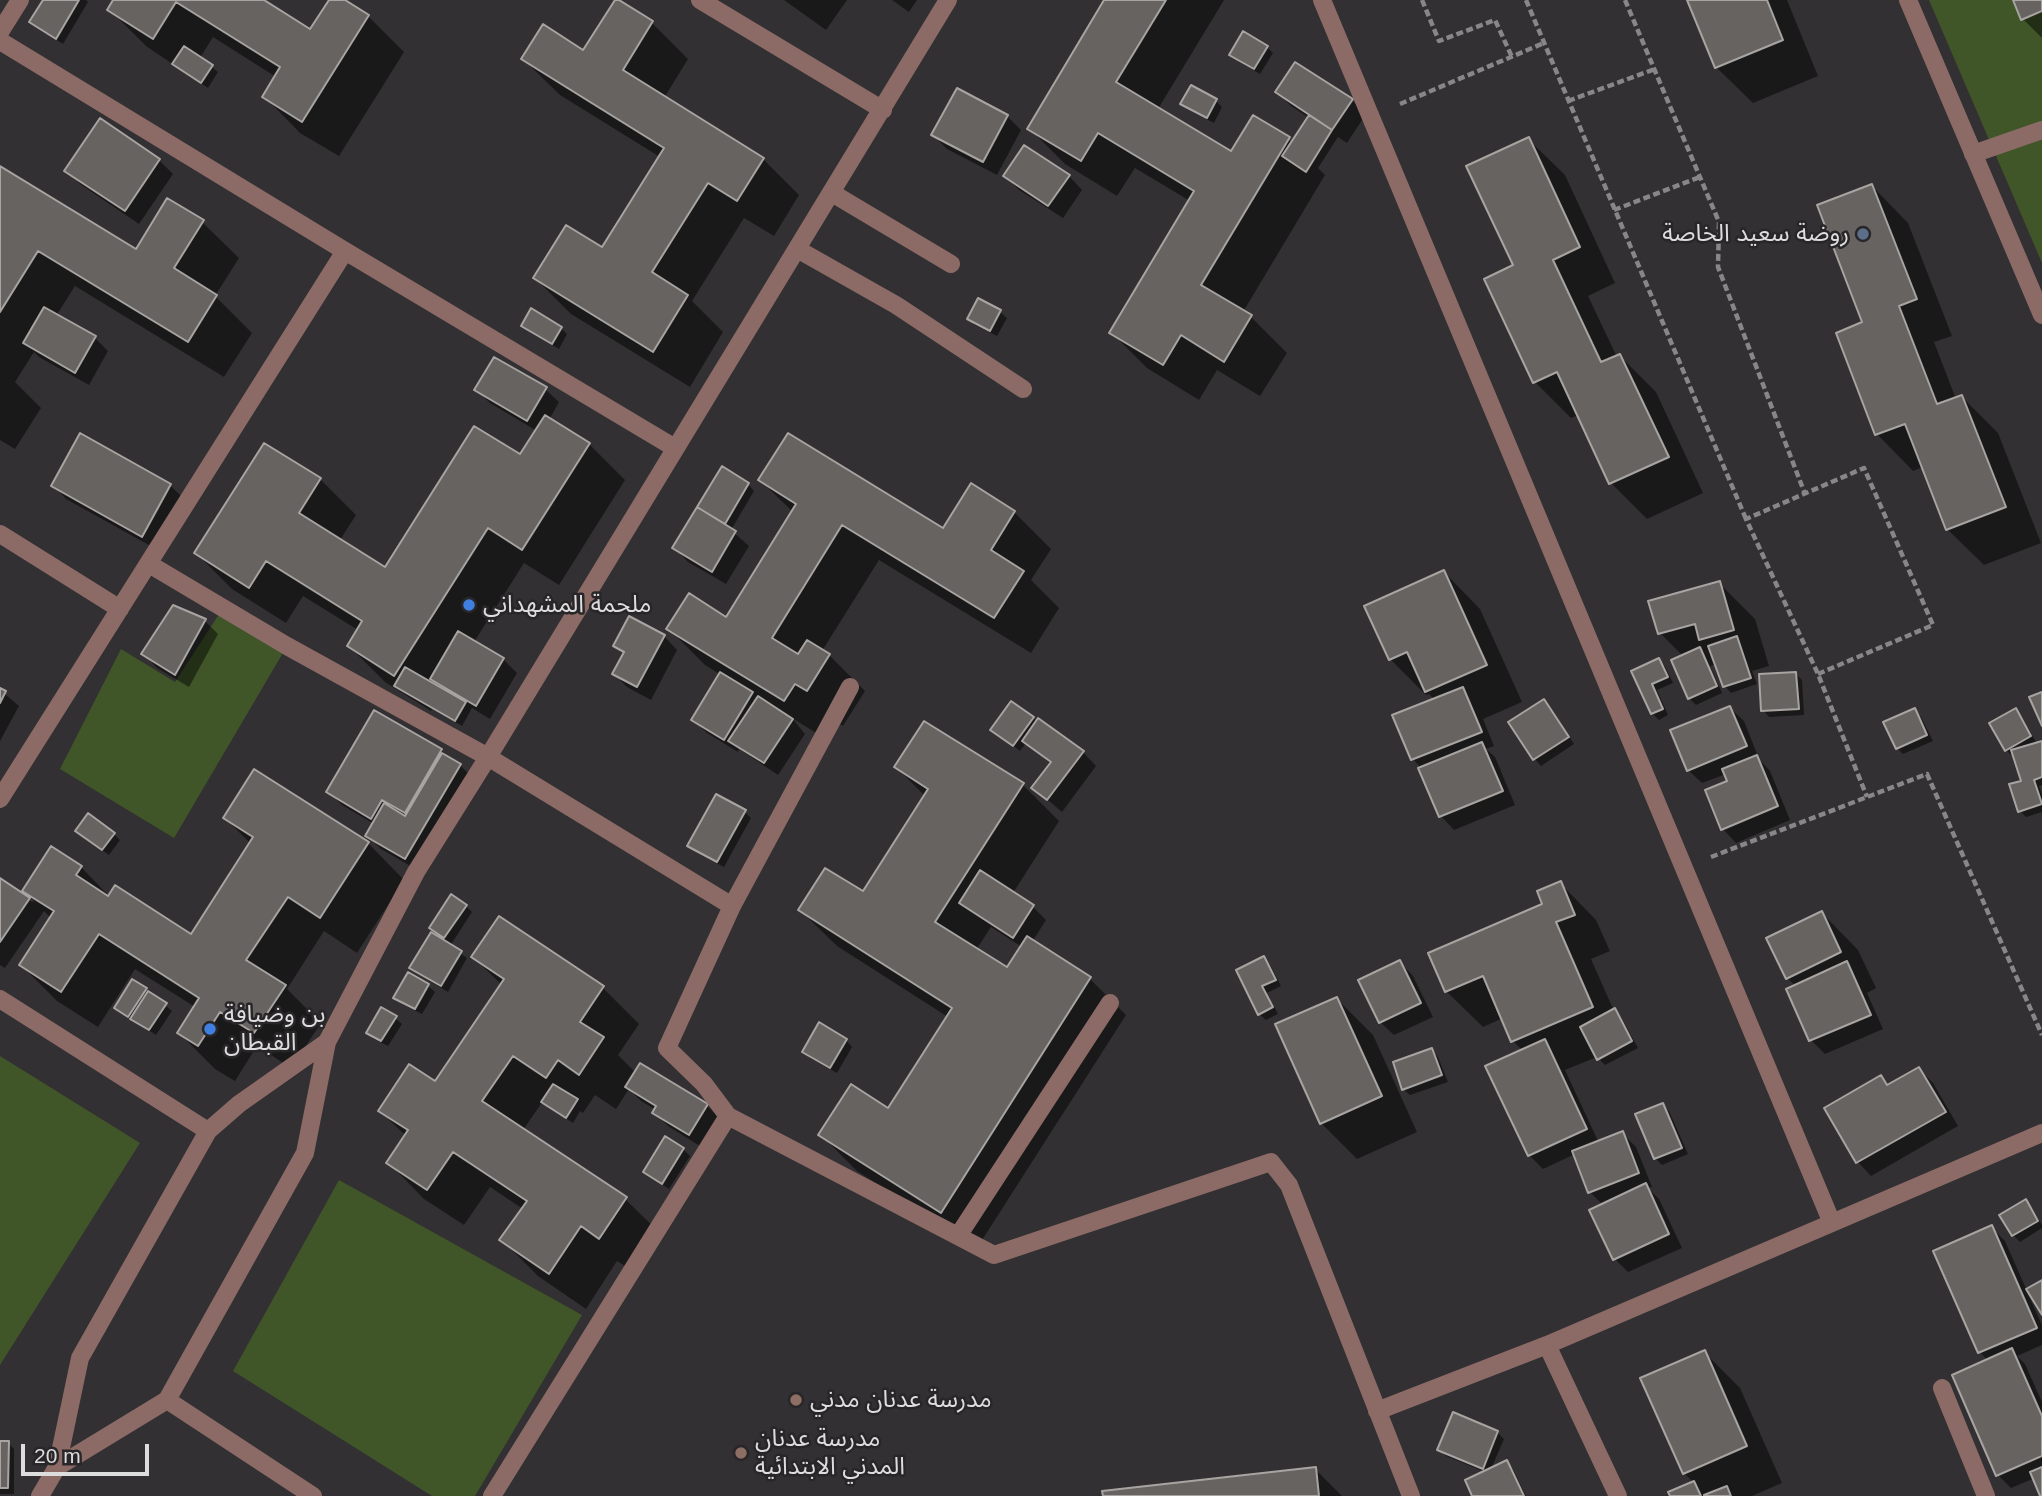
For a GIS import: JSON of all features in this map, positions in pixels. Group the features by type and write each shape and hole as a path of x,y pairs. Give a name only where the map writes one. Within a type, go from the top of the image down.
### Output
{"street":[{"path":"0,32 20,0"},
{"path":"700,0 883,110"},
{"path":"57,1467 167,1401 305,1153 327,1042 416,872 948,0"},
{"path":"1322,0 1832,1223"},
{"path":"1908,0 2042,315"},
{"path":"0,41 675,448"},
{"path":"1973,153 2042,131"},
{"path":"832,193 951,264"},
{"path":"797,249 896,305 1023,389"},
{"path":"0,799 345,251"},
{"path":"0,534 120,609"},
{"path":"149,564 287,646 488,757 732,906"},
{"path":"850,687 732,906 667,1048 704,1084 728,1116 995,1255 1271,1163 1289,1185 1411,1496"},
{"path":"0,999 208,1131"},
{"path":"958,1236 1110,1003"},
{"path":"40,1496 57,1467 80,1358 208,1131 239,1104 327,1042"},
{"path":"492,1496 728,1116"},
{"path":"1377,1411 1547,1345 2042,1133"},
{"path":"1547,1345 1618,1496"},
{"path":"1942,1388 1986,1496"},
{"path":"167,1401 313,1496"}],"path":[{"path":"1422,0 1439,41 1495,20 1512,57"},
{"path":"1525,0 1746,519 1818,674 1867,797"},
{"path":"1625,0 1719,222 1718,267 1805,494"},
{"path":"1371,117 1544,43"},
{"path":"1569,101 1655,69"},
{"path":"1614,210 1700,177"},
{"path":"1746,519 1864,468 1933,625 1818,674"},
{"path":"1684,868 1927,774 2042,1035"}],"green space":[{"path":"1929,0 2042,0 2042,263"},
{"path":"223,608 287,646 174,838 60,769 121,649 175,682"},
{"path":"0,1056 140,1143 0,1365"},
{"path":"339,1180 582,1315 475,1496 432,1496 233,1371"}],"building":[{"path":"43,0 79,0 56,39 29,22"},
{"path":"113,0 264,0 310,29 329,0 345,0 369,15 302,122 262,97 280,67 176,2 153,39 107,10"},
{"path":"615,0 653,21 623,70 764,158 737,201 708,183 652,272 688,295 653,352 533,278 566,225 602,247 664,148 521,59 543,24 583,50"},
{"path":"1104,0 1166,0 1116,82 1231,151 1253,115 1290,137 1201,285 1252,315 1224,362 1181,335 1163,365 1109,333 1194,191 1098,133 1081,161 1027,129"},
{"path":"1687,0 1767,0 1783,40 1715,68"},
{"path":"2013,0 2042,0 2042,11 2021,20"},
{"path":"1243,31 1268,46 1254,69 1229,55"},
{"path":"184,46 213,65 201,83 172,64"},
{"path":"1295,62 1353,99 1332,130 1275,92"},
{"path":"1191,85 1217,99 1207,118 1180,104"},
{"path":"957,88 1008,115 983,162 931,135"},
{"path":"1309,115 1332,130 1306,172 1282,156"},
{"path":"100,118 160,159 125,211 64,171"},
{"path":"1529,137 1580,247 1553,260 1601,362 1620,354 1669,457 1609,484 1557,372 1533,383 1484,279 1513,265 1466,166"},
{"path":"1024,145 1070,175 1048,206 1003,176"},
{"path":"0,166 136,249 167,198 204,220 174,268 217,295 188,342 38,251 0,312"},
{"path":"1872,184 1917,299 1899,306 1937,404 1962,395 2006,507 1946,530 1905,424 1875,435 1836,333 1862,322 1817,205"},
{"path":"978,298 1001,310 990,331 967,319"},
{"path":"44,307 96,336 75,373 23,343"},
{"path":"531,308 562,327 552,344 521,326"},
{"path":"494,357 547,387 527,421 474,390"},
{"path":"545,415 590,443 522,550 488,528 394,676 347,646 362,621 266,561 249,588 194,553 264,443 321,478 299,513 385,567 474,426 520,454"},
{"path":"80,433 171,484 142,537 51,486"},
{"path":"788,433 943,528 971,483 1015,511 991,550 1024,571 994,618 842,525 772,638 798,654 807,640 830,654 807,691 795,684 784,701 666,629 689,593 726,617 796,504 758,480"},
{"path":"722,466 749,483 725,524 697,507"},
{"path":"697,507 736,531 712,572 672,548"},
{"path":"1444,570 1487,665 1425,692 1407,652 1389,660 1364,606"},
{"path":"1720,581 1734,630 1699,640 1695,624 1658,634 1648,601"},
{"path":"173,605 206,619 175,675 141,654"},
{"path":"629,616 665,635 637,687 612,674 624,652 613,646"},
{"path":"458,631 504,658 476,706 430,679"},
{"path":"1737,636 1751,678 1723,687 1708,646"},
{"path":"1700,647 1717,686 1688,699 1671,660"},
{"path":"1659,658 1668,677 1652,684 1663,709 1651,714 1631,671"},
{"path":"405,667 466,702 455,721 394,686"},
{"path":"720,672 753,692 724,740 691,720"},
{"path":"1796,672 1799,709 1761,711 1759,674"},
{"path":"1463,687 1482,732 1411,760 1392,715"},
{"path":"0,688 6,691 0,703"},
{"path":"2042,692 2042,726 2029,697"},
{"path":"758,696 793,719 764,763 728,741"},
{"path":"1544,699 1569,737 1533,760 1508,722"},
{"path":"1011,701 1034,717 1013,746 990,730"},
{"path":"1730,706 1747,746 1687,771 1670,730"},
{"path":"1915,708 1927,735 1896,749 1883,722"},
{"path":"2016,708 2031,736 2005,751 1989,723"},
{"path":"374,710 442,749 405,813 382,800 371,819 326,792"},
{"path":"1038,718 1084,751 1047,800 1031,788 1051,762 1022,741"},
{"path":"924,721 1024,783 935,922 1007,967 1027,936 1091,977 941,1213 818,1135 851,1084 888,1108 952,1008 798,910 825,868 863,891 928,789 894,767"},
{"path":"2042,741 2042,777 2034,780 2042,804 2018,812 2009,784 2021,781 2011,750"},
{"path":"1482,742 1503,791 1439,817 1418,768"},
{"path":"442,753 461,764 405,859 365,836 384,803 405,816"},
{"path":"1757,755 1778,806 1721,830 1705,790 1727,781 1722,769"},
{"path":"254,769 369,842 320,918 288,897 246,960 286,985 254,1033 220,1012 198,1046 177,1033 199,998 99,934 61,992 19,965 54,911 22,891 51,846 82,866 76,875 108,896 115,885 191,934 253,837 223,818"},
{"path":"716,794 746,810 717,862 687,846"},
{"path":"88,813 115,833 102,850 75,831"},
{"path":"980,870 1034,905 1013,938 959,903"},
{"path":"0,878 30,898 0,942"},
{"path":"1561,881 1575,915 1556,922 1593,1007 1511,1042 1483,976 1445,992 1428,953 1542,904 1537,891"},
{"path":"451,894 467,905 444,938 429,928"},
{"path":"1822,911 1841,952 1786,979 1766,938"},
{"path":"499,916 604,986 580,1022 604,1037 579,1075 558,1060 546,1078 513,1056 482,1101 627,1197 599,1239 581,1226 549,1274 499,1240 527,1201 453,1152 427,1190 386,1163 408,1130 378,1111 409,1064 435,1081 504,979 471,957"},
{"path":"431,932 462,951 441,986 409,968"},
{"path":"1264,956 1276,980 1262,986 1273,1007 1258,1015 1236,970"},
{"path":"1400,960 1421,1003 1379,1023 1358,980"},
{"path":"1847,961 1871,1015 1809,1041 1786,989"},
{"path":"408,972 429,984 415,1009 393,998"},
{"path":"132,979 147,988 128,1017 114,1008"},
{"path":"148,991 167,1003 149,1030 130,1019"},
{"path":"1337,997 1382,1096 1320,1124 1275,1024"},
{"path":"381,1007 397,1016 381,1041 366,1033"},
{"path":"1615,1008 1632,1041 1597,1060 1580,1027"},
{"path":"819,1022 847,1039 830,1068 802,1052"},
{"path":"1545,1039 1587,1129 1528,1156 1485,1066"},
{"path":"1432,1048 1442,1075 1402,1090 1393,1062"},
{"path":"640,1063 708,1104 689,1135 652,1113 656,1106 625,1087"},
{"path":"1919,1067 1946,1112 1856,1163 1824,1108 1881,1075 1887,1085"},
{"path":"553,1084 578,1099 566,1118 541,1102"},
{"path":"1663,1103 1682,1148 1654,1159 1635,1114"},
{"path":"1623,1131 1639,1173 1588,1193 1572,1151"},
{"path":"665,1136 684,1148 662,1184 643,1172"},
{"path":"1646,1183 1669,1234 1613,1260 1589,1210"},
{"path":"2026,1199 2038,1221 2012,1236 1999,1215"},
{"path":"1992,1225 2037,1328 1978,1353 1933,1251"},
{"path":"2042,1280 2042,1315 2026,1289"},
{"path":"2012,1348 2042,1416 2042,1456 1996,1476 1952,1375"},
{"path":"1705,1350 1747,1446 1683,1474 1640,1378"},
{"path":"1453,1412 1498,1431 1483,1469 1437,1450"},
{"path":"0,1441 9,1441 8,1488 0,1488"},
{"path":"1507,1460 1524,1496 1472,1496 1465,1480"},
{"path":"1316,1467 1319,1496 1103,1496 1102,1491"},
{"path":"2042,1467 2042,1496 2040,1496 2030,1472"},
{"path":"1694,1481 1701,1496 1670,1496 1668,1492"},
{"path":"1727,1486 1731,1496 1704,1496 1704,1495"}],"place":[{"name":"روضة سعيد الخاصة","path":"1863,234"},
{"name":"ملحمة المشهداني","path":"469,605"},
{"name":"بن وضيافة القبطان","path":"210,1029"},
{"name":"مدرسة عدنان مدني","path":"796,1400"},
{"name":"مدرسة عدنان المدني الابتدائية","path":"741,1453"}]}
